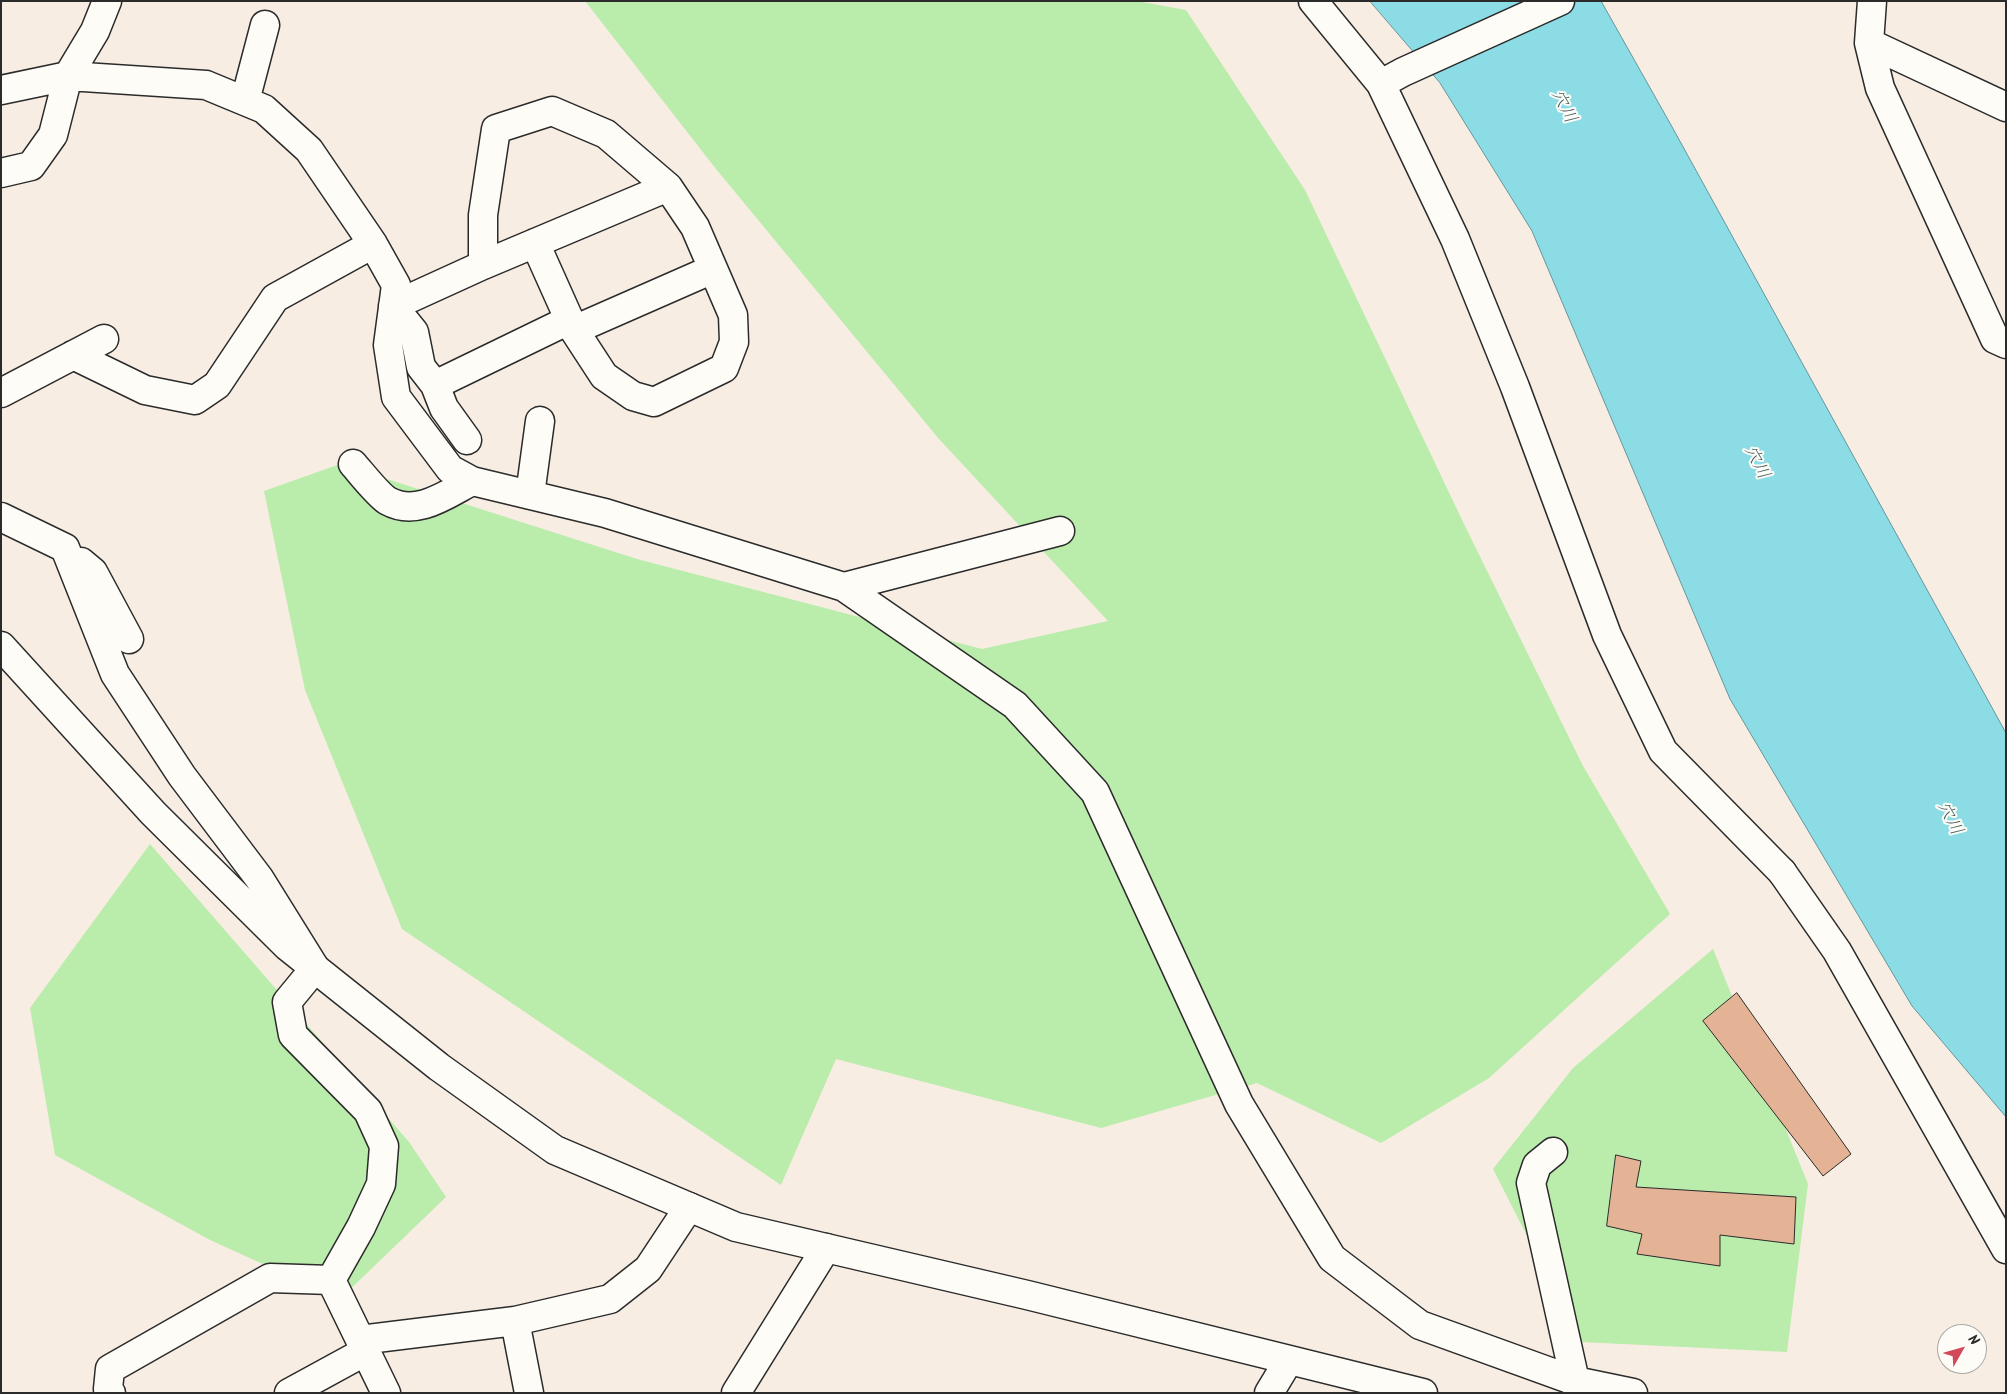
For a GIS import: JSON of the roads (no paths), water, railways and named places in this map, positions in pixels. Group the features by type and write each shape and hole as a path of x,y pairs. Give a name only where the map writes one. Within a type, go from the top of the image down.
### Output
{"street":[{"path":"1,173 31,166 53,135 68,76 95,31 107,1"},
{"path":"1313,1 1392,78 1516,387 1607,635 1663,751 1782,872 1837,951 2006,1249"},
{"path":"1392,78 1560,1"},
{"path":"1872,1 1869,43 1880,88 1995,339 2006,344"},
{"path":"245,101 265,25"},
{"path":"1869,43 2006,107"},
{"path":"1,90 68,76 206,85 264,109 309,150 373,244 396,285 388,345 396,397 450,469 472,481 605,514 844,587 1015,705 1094,792 1239,1104 1332,1258 1420,1325 1576,1387 1633,1393"},
{"path":"483,265 483,215 496,129 552,111 606,134 668,187 695,227 733,315 734,342 724,368 654,402 634,396 604,376 572,325 535,243"},
{"path":"393,306 483,265 668,187"},
{"path":"73,355 145,390 196,400 216,385 275,298 373,244"},
{"path":"435,386 572,325 713,269"},
{"path":"393,306 414,332 421,367 435,386 444,408 467,440"},
{"path":"1,393 104,339"},
{"path":"530,495 540,421"},
{"path":"353,464 388,501 410,508 434,502 472,481"},
{"path":"1,517 65,548 93,572 129,639"},
{"path":"844,587 1060,530"},
{"path":"65,548 115,674 182,776 259,878 315,968"},
{"path":"1,646 153,813 287,946 439,1067 555,1150 736,1227 1027,1294 1423,1393"},
{"path":"315,968 287,1002 293,1035 368,1111 384,1146 381,1184 361,1228 331,1280"},
{"path":"1553,1152 1537,1165 1531,1183 1576,1387"},
{"path":"289,1393 363,1345 515,1321 610,1299 648,1269 688,1207"},
{"path":"736,1393 826,1248"},
{"path":"111,1393 108,1389 110,1369 270,1278 331,1280"},
{"path":"331,1280 386,1393"},
{"path":"515,1321 529,1393"},
{"path":"1269,1393 1290,1360"}],"water":[{"name":"穴川","path":"1370,1 1601,1 2006,733 2006,1117 1912,1006 1730,699 1532,231 1440,83"}]}
